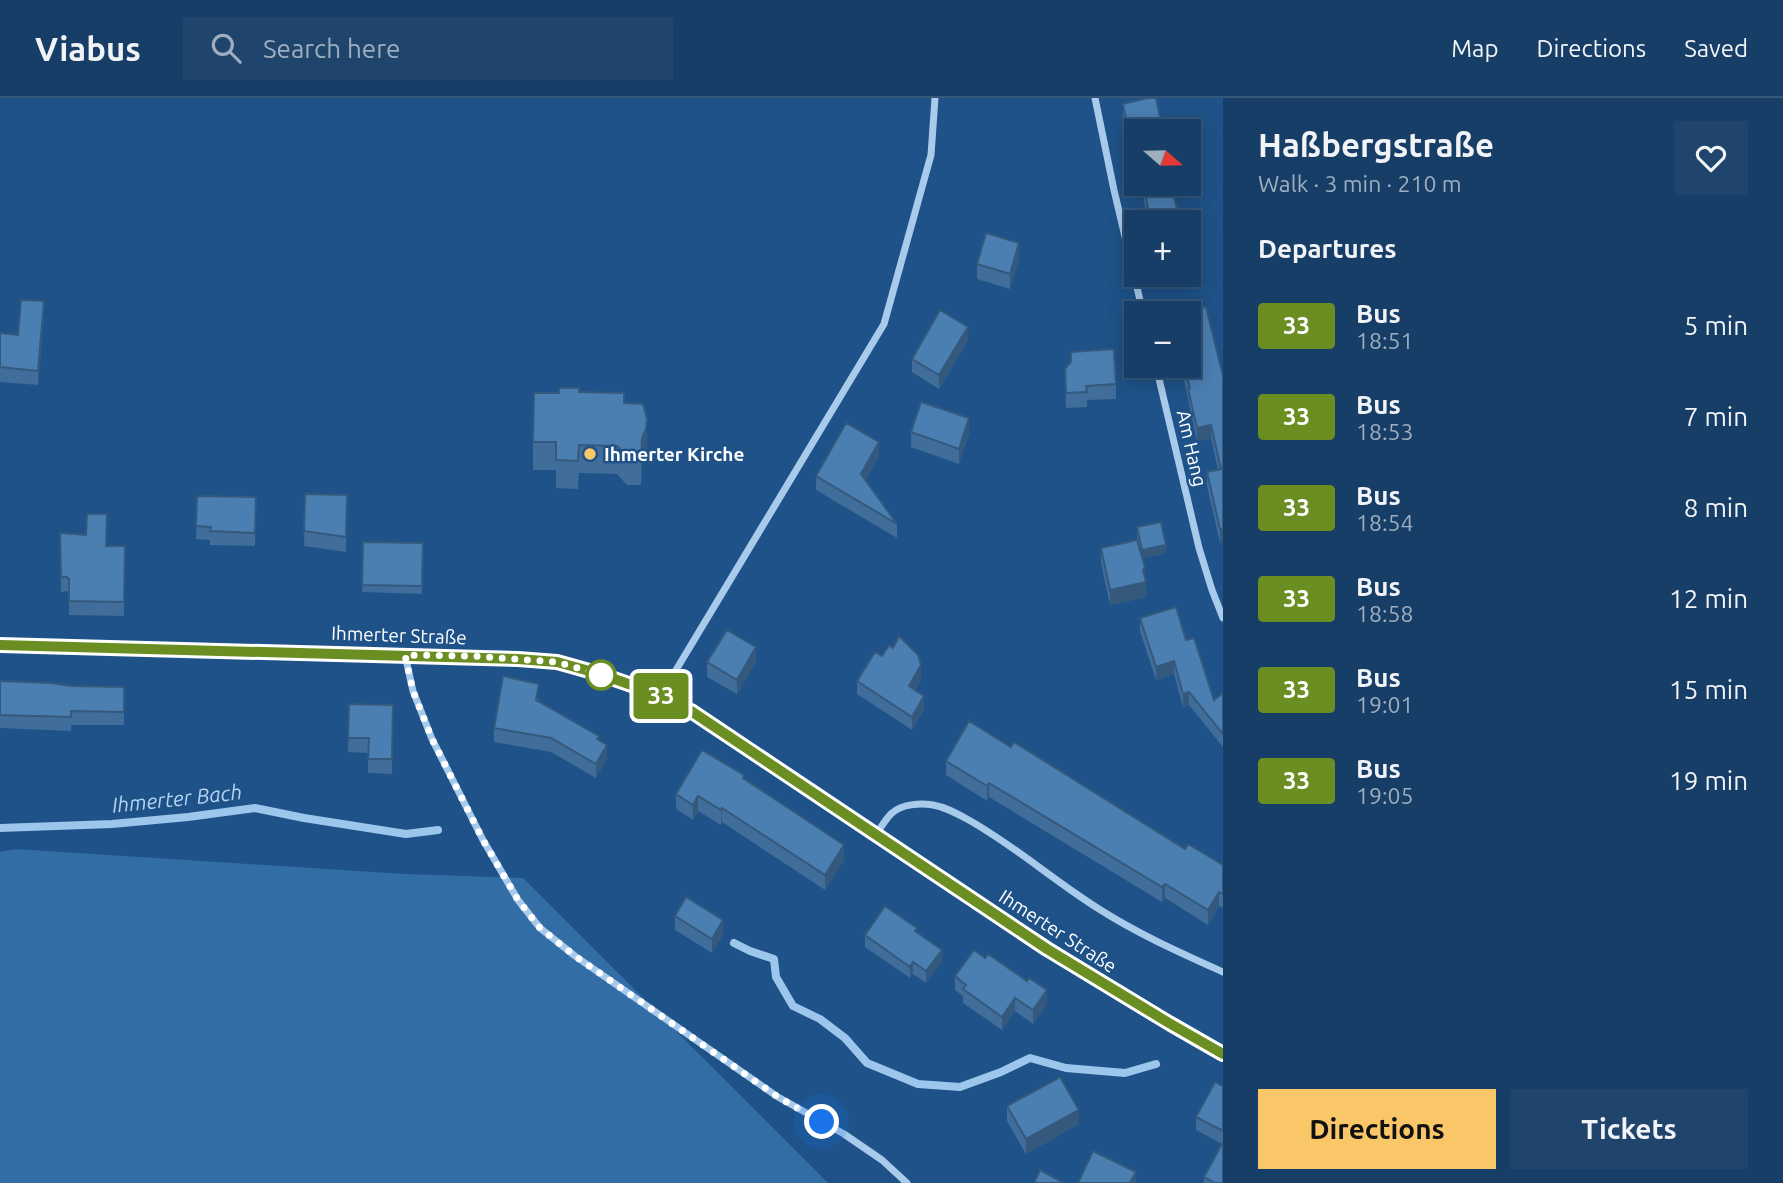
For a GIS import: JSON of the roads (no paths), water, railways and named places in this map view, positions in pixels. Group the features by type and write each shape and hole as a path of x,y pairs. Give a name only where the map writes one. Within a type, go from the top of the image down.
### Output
{"main road":[{"name":"Ihmerter Straße","path":"0,645 472,656 557,662 660,695 691,711 1047,949 1223,1054"}],"street":[{"path":"660,695 884,324 931,155 935,98"},
{"path":"1096,98 1140,301"},
{"name":"Am Hang","path":"1159,378 1199,548 1223,618"},
{"path":"405,655 413,691 432,739 483,840 518,900 540,928 575,956 778,1097 882,1160 907,1183"},
{"path":"876,834 892,813 903,807 916,804 944,807 991,833 1101,911 1152,939 1223,972"}],"waterway":[{"name":"Ihmerter Bach","path":"0,828 112,824 255,808 406,834 438,830"},
{"name":"Ihmerter Bach","path":"734,943 774,959 776,977 793,1006 820,1019 845,1038 867,1063 918,1084 960,1087 1030,1058 1066,1068 1125,1073 1156,1064"}],"place":[{"name":"Ihmerter Kirche","path":"590,454"}]}
